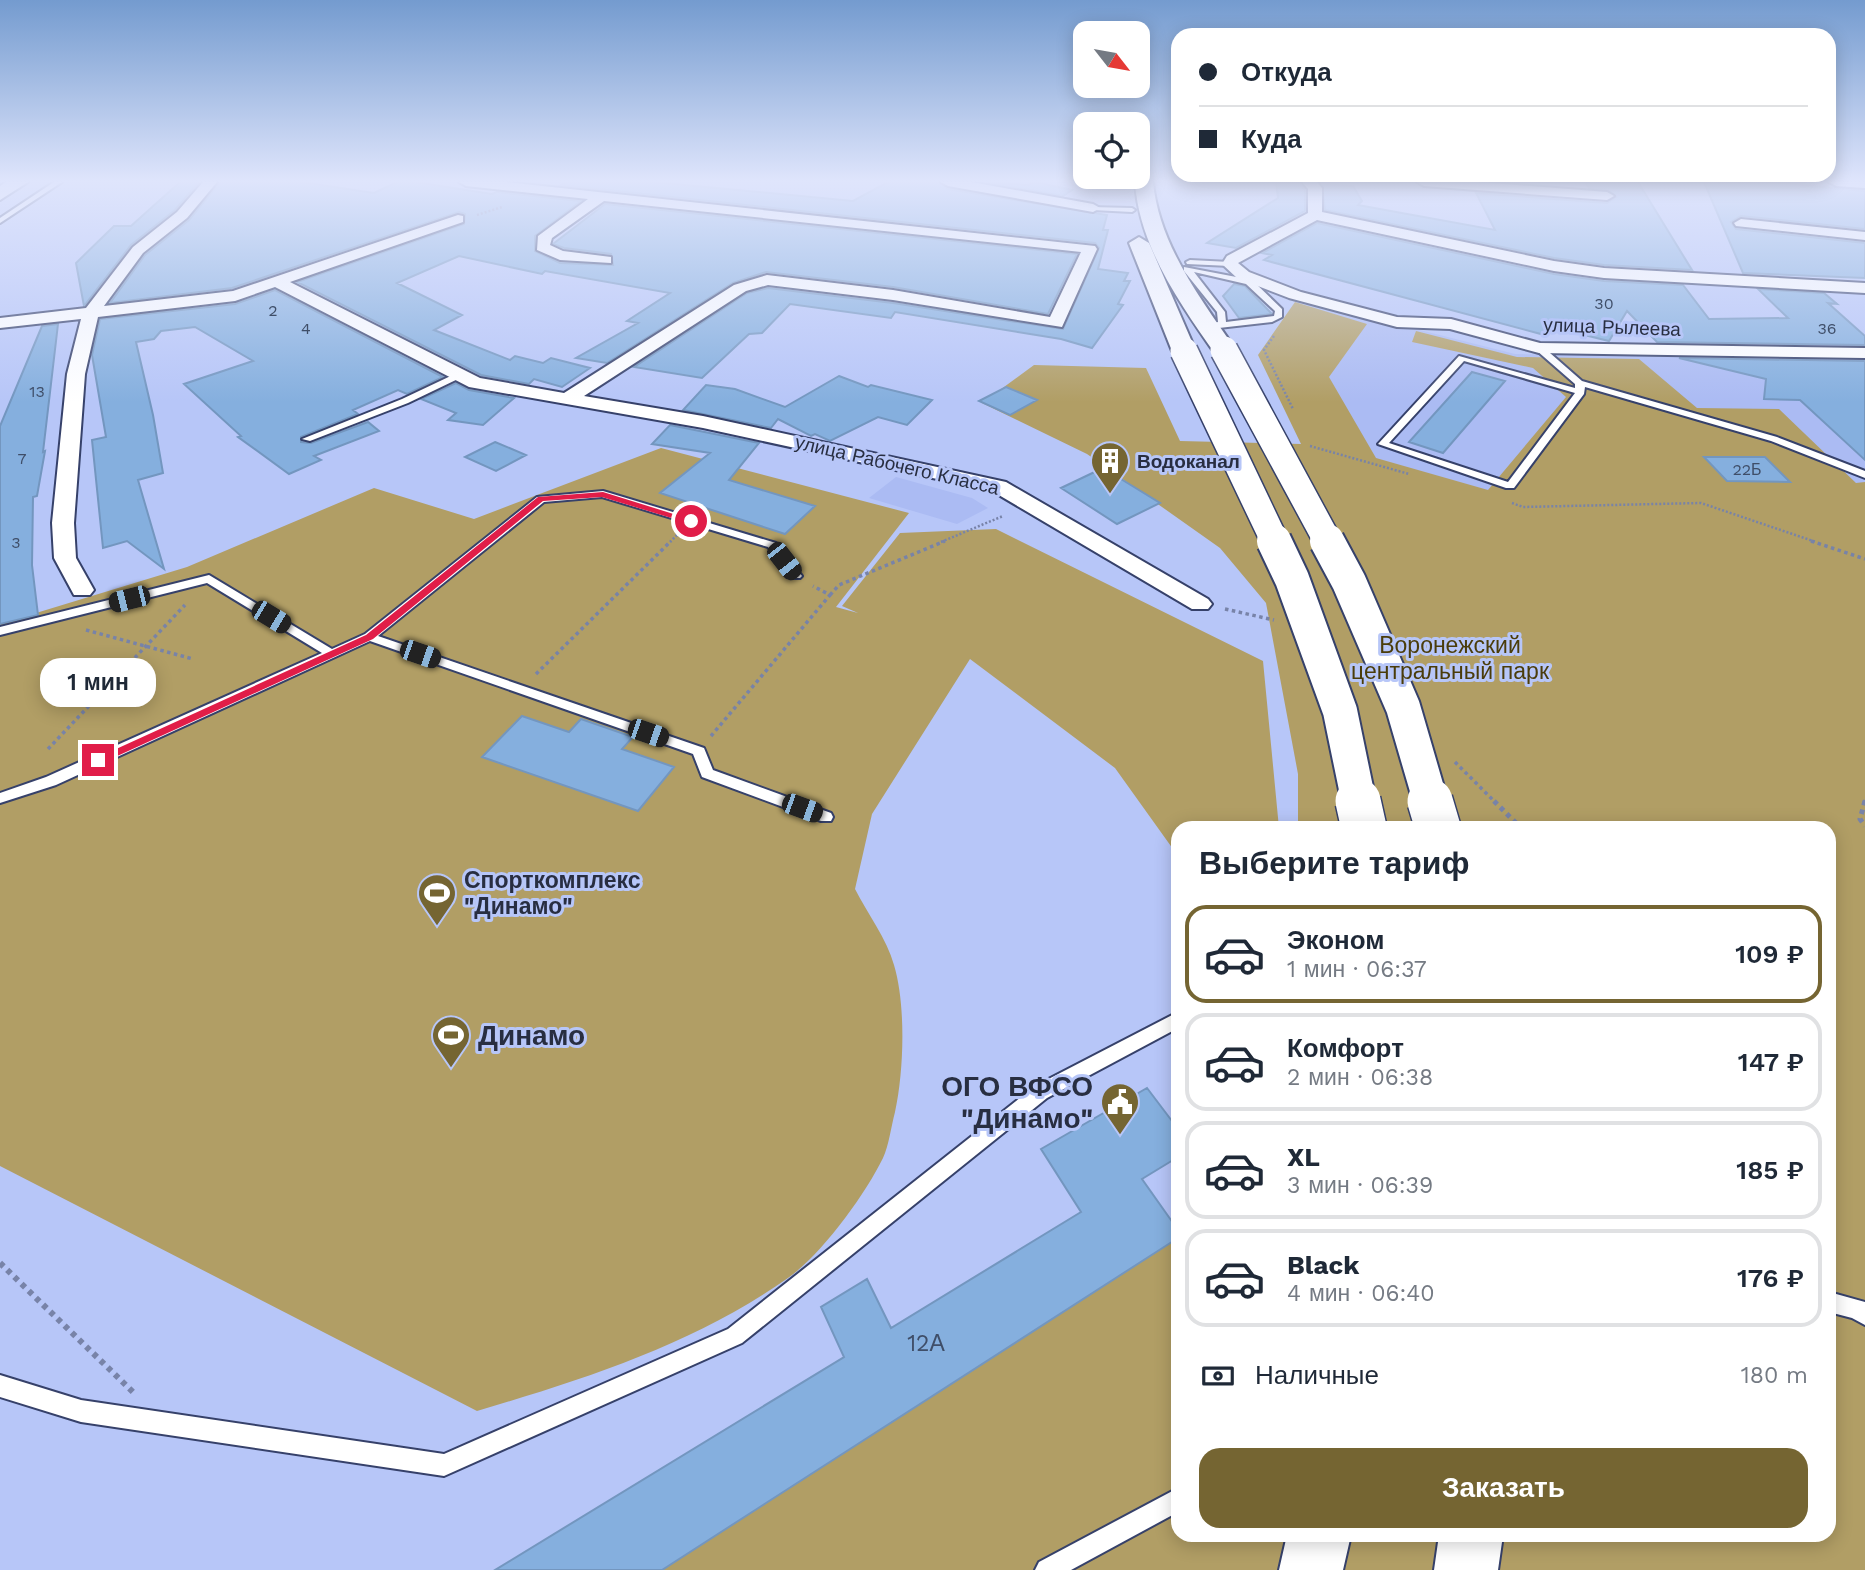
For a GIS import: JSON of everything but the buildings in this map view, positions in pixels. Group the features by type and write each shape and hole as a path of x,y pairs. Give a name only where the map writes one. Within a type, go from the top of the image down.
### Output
{"main road":[{"path":"1145,255 1153,281 1184,351 1292,579 1340,711 1363,821"},
{"path":"1171,255 1349,582 1403,707 1436,821"},
{"path":"1311,1570 1317,1542"},
{"path":"1466,1570 1470,1542"}],"street":[{"path":"82,590 65,558 63,523 76,374 91,313 134,255"},
{"path":"0,323 209,301 279,283 357,255"},
{"path":"570,255 606,260"},
{"path":"568,398 740,288 767,280 1056,323 1087,255"},
{"path":"1230,264 1238,255"},
{"path":"1504,255 1604,273 1865,288"},
{"name":"улица Рылеева","path":"1230,264 1243,275 1295,295 1397,322 1451,324 1539,348 1865,353"},
{"name":"улица Рабочего Класса","path":"279,283 475,383 703,422 999,486 1200,604"}],"lane":[{"path":"1177,265 1230,264"},
{"path":"1177,265 1249,282 1279,311 1278,317 1272,320 1217,337"},
{"path":"1539,348 1580,387"},
{"path":"1580,387 1510,486 1383,444 1462,358 1580,387 1774,439 1865,475"},
{"path":"307,439 405,401 457,376"},
{"path":"0,798 51,781 369,637 541,499 603,494 772,545 796,576"},
{"path":"0,631 209,579 332,654"},
{"path":"369,637 699,751 707,773 826,817"},
{"path":"0,1386 81,1411 164,1421 444,1465 735,1336 1041,1092 1171,1023"},
{"path":"1836,1304 1857,1309 1865,1315"},
{"path":"1047,1570 1171,1503"}],"path":[{"path":"712,736 839,585 1030,504"},
{"path":"535,675 691,521"},
{"path":"796,576 830,595"},
{"path":"48,749 209,579"},
{"path":"48,619 192,659"},
{"path":"1865,800 1860,819 1865,826"},
{"path":"0,1263 164,1421"}],"shaded area":[{"path":"1309,302 1515,354 1865,360 1865,491 1507,497 1321,444 1274,351"},
{"path":"896,477 972,498 988,508 957,524 869,498"}],"green space":[{"name":"Воронежский центральный парк","path":"1295,302 1367,324 1329,377 1376,458 1488,490 1566,397 1533,368 1412,342 1416,331 1517,357 1639,359 1697,408 1779,409 1856,483 1865,482 1865,1570 662,1570 1171,1243 1171,1542 1836,1542 1836,821 1298,821 1298,774 1266,603 1220,548 1087,454 982,403 1034,365 1146,368 1180,441 1301,444 1258,355"},
{"name":"Спорткомплекс \"Динамо\"","path":"661,448 909,513 836,607 858,613 842,606 900,533 996,529 1263,661 1278,821 1171,821 1171,846 1115,768 970,659 872,814 855,889 891,955 898,981 902,1018 902,1058 895,1112 885,1153 865,1189 828,1240 801,1268 752,1301 677,1341 638,1357 477,1411 0,1166 0,624 187,567 374,488 474,519"}],"place":[{"name":"Водоканал","path":"1110,495"},
{"name":"Спорткомплекс \"Динамо\"","path":"437,927"},
{"name":"Динамо","path":"451,1069"},
{"name":"ОГО ВФСО \"Динамо\"","path":"1120,1136"}],"route":[{"path":"98,760 369,637 541,499 603,494 691,521"}]}
